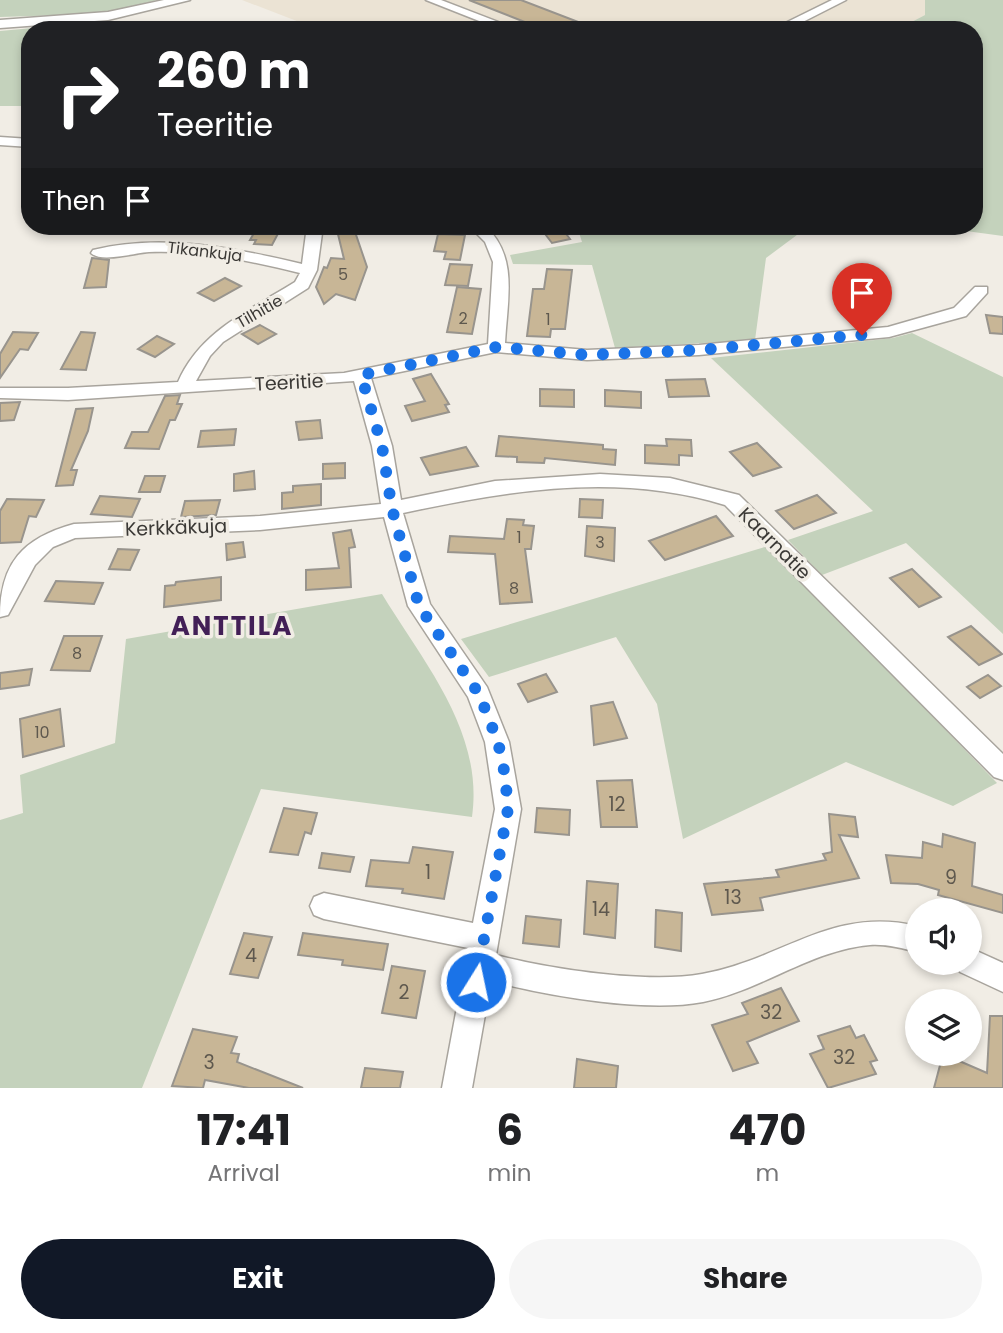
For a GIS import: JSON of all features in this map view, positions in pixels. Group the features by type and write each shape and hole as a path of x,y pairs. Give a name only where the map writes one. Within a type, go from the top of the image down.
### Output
{"street":[{"path":"40,21 108,16 183,0"},
{"path":"431,0 488,21"},
{"path":"796,21 841,0"},
{"path":"0,24 21,22"},
{"path":"0,141 21,142"},
{"path":"309,270 314,235"},
{"path":"486,235 492,240 501,262 496,347"},
{"name":"Tikankuja","path":"99,253 135,246 207,248 309,270"},
{"name":"Tilhitie","path":"184,388 187,377 214,338 302,285 309,270"},
{"name":"Teeritie","path":"0,393 184,388 361,375 496,347 587,355 699,350 889,332 960,312 981,290"},
{"path":"361,375 382,446 392,509 419,606 479,694 498,742 508,809 457,1088"},
{"name":"Kaarnatie","path":"392,509 539,482 638,484 703,489 732,500 1003,770"},
{"name":"Kerkkäkuja","path":"0,609 34,549 52,536 74,531 262,523 392,509"},
{"path":"324,906 482,951 531,979 581,985 701,989 760,973 820,947 865,933 905,936"},
{"path":"982,968 1003,978"}],"shaded area":[{"path":"242,0 925,0 925,15 913,21 297,21"}],"green space":[{"path":"0,0 158,0 97,14 0,17"},
{"path":"925,0 1003,0 1003,236 983,233 983,21 913,21 925,15"},
{"path":"21,29 21,106 0,106 0,31"},
{"path":"580,235 797,235 766,258 755,340 615,348 592,265 513,264 510,255 582,242"},
{"path":"912,333 1003,377 1003,634 906,543 822,575 788,540 873,511 711,358 893,338"},
{"path":"768,546 997,783 953,806 846,762 683,839 657,704 616,637 489,677 461,639"},
{"path":"382,594 432,672 460,727 469,756 473,786 472,817 261,789 142,1088 0,1088 0,820 23,813 20,775 115,743 126,639"}],"building":[{"path":"469,0 521,0 576,21 522,21"},
{"path":"253,235 277,235 272,245 254,244 256,240 250,240"},
{"path":"338,235 356,235 367,267 355,300 336,294 324,304 316,287 324,267 327,268 331,258 344,259"},
{"path":"438,235 465,235 460,260 444,259 446,252 434,251"},
{"path":"546,235 567,235 570,239 552,243"},
{"path":"92,258 109,260 106,287 84,288"},
{"path":"450,264 472,265 468,286 445,285"},
{"path":"547,269 572,270 565,329 551,329 550,337 527,336 533,289 544,289"},
{"path":"225,278 241,286 214,301 198,293"},
{"path":"457,287 481,289 472,334 447,332"},
{"path":"986,315 1003,317 1003,334 990,333"},
{"path":"260,325 276,334 258,344 242,334"},
{"path":"13,332 38,333 28,350 20,349 0,378 0,354"},
{"path":"81,332 95,333 86,370 61,369"},
{"path":"157,336 174,344 155,357 138,349"},
{"path":"431,374 449,404 445,405 449,412 412,421 405,406 425,401 413,379"},
{"path":"705,379 709,396 669,397 666,380"},
{"path":"540,389 574,390 574,407 540,406"},
{"path":"605,390 641,392 641,408 605,406"},
{"path":"180,395 177,404 182,404 175,420 170,420 159,449 125,448 132,432 148,432 165,396"},
{"path":"20,402 14,420 0,421 0,403"},
{"path":"93,408 88,431 71,470 77,470 73,485 56,486 76,409"},
{"path":"320,420 322,438 299,440 296,422"},
{"path":"236,429 234,445 198,447 201,431"},
{"path":"499,436 603,445 603,449 616,450 615,465 545,458 544,463 517,462 517,457 496,456"},
{"path":"666,439 691,440 692,456 679,455 679,465 645,463 645,445 667,446"},
{"path":"757,443 781,467 753,476 730,452"},
{"path":"466,447 478,466 430,475 421,458"},
{"path":"345,463 345,478 323,479 323,464"},
{"path":"254,471 255,489 234,491 234,474"},
{"path":"145,476 165,476 160,492 139,492"},
{"path":"321,484 321,505 282,509 282,493 293,492 293,486"},
{"path":"817,495 836,513 794,529 776,511"},
{"path":"100,496 140,499 132,517 91,514"},
{"path":"7,499 44,500 36,517 29,516 21,542 0,543 0,511"},
{"path":"580,499 603,500 602,518 579,517"},
{"path":"220,500 216,515 181,517 185,501"},
{"path":"716,516 733,536 665,560 649,541"},
{"path":"507,519 524,520 523,525 534,526 531,549 525,549 532,602 500,604 495,554 448,552 450,536 504,539"},
{"path":"587,526 615,528 614,561 585,556"},
{"path":"351,530 355,547 349,548 351,587 306,590 306,570 339,568 333,533"},
{"path":"243,542 245,557 227,560 226,544"},
{"path":"118,549 139,550 130,570 109,569"},
{"path":"912,569 941,597 919,607 890,578"},
{"path":"221,577 221,600 164,607 165,586 175,585 176,582"},
{"path":"56,581 103,583 94,604 45,601"},
{"path":"971,626 1002,654 979,665 948,637"},
{"path":"64,636 102,636 90,671 51,670"},
{"path":"32,669 29,685 0,689 0,673"},
{"path":"546,674 557,692 528,702 518,684"},
{"path":"988,675 1001,686 980,698 967,687"},
{"path":"613,702 627,738 594,745 591,706"},
{"path":"60,709 64,746 23,757 20,719"},
{"path":"632,780 637,827 601,827 597,781"},
{"path":"284,808 317,813 311,834 305,832 298,855 270,852"},
{"path":"537,808 570,810 569,835 535,832"},
{"path":"829,814 855,817 858,837 839,835 859,878 760,898 763,910 712,915 704,884 779,877 776,870 826,860 823,854 832,852"},
{"path":"943,834 975,843 972,886 1003,895 1003,913 982,907 982,898 949,898 938,895 939,890 918,884 891,883 886,855 922,858 923,842 942,847"},
{"path":"413,847 453,852 444,899 402,893 403,889 366,886 371,860 409,863"},
{"path":"322,853 354,857 350,872 319,868"},
{"path":"587,881 618,884 615,938 584,934"},
{"path":"656,910 682,913 681,951 655,947"},
{"path":"526,916 561,920 559,947 523,943"},
{"path":"244,933 272,937 258,978 230,974"},
{"path":"303,933 388,944 383,970 342,965 343,960 298,955"},
{"path":"392,966 425,971 416,1018 382,1013"},
{"path":"781,988 799,1021 747,1042 758,1063 733,1071 712,1025 748,1014 742,1003"},
{"path":"990,1016 1003,1016 1003,1088 934,1088 940,1066 971,1066 987,1073"},
{"path":"850,1026 856,1038 864,1035 877,1060 870,1062 876,1074 828,1088 810,1054 824,1049 818,1036"},
{"path":"193,1029 237,1037 231,1053 239,1054 237,1062 303,1088 249,1088 205,1080 203,1088 172,1086"},
{"path":"577,1059 618,1066 616,1088 574,1088"},
{"path":"365,1068 403,1072 400,1088 361,1088"}],"district":[{"name":"ANTTILA","path":"232,626"}],"route":[{"path":"476,982 508,809 505,775 498,742 479,694 419,606 392,509 382,446 361,375 496,347 587,355 699,350 862,335"}]}
